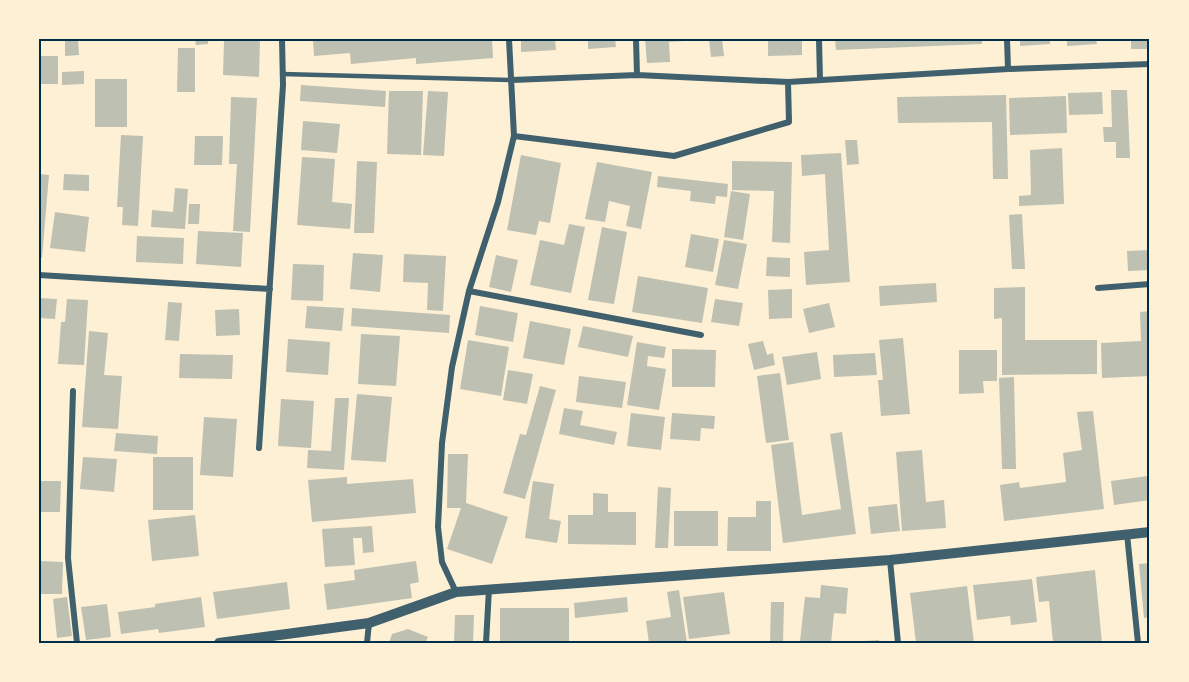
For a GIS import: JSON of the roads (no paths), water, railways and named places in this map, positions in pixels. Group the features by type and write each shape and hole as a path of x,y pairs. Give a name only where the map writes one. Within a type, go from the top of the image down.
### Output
{"street":[{"path":"259,448 270,289 282,39"},
{"path":"456,592 442,562 438,517 442,443 452,367 469,291 498,202 514,136 509,39"},
{"path":"636,39 637,75"},
{"path":"819,39 820,80"},
{"path":"1007,39 1008,69"},
{"path":"512,80 637,75 788,82 1008,69 1150,64"},
{"path":"514,136 674,156 789,122 788,82"},
{"path":"39,274 270,289"},
{"path":"1098,288 1150,284"},
{"path":"469,291 701,335"},
{"path":"73,391 68,558 77,643"},
{"path":"219,643 369,623 456,592 890,560 1150,532"},
{"path":"1126,533 1138,643"},
{"path":"890,560 898,643"},
{"path":"486,643 489,589"},
{"path":"367,643 369,623"}],"lane":[{"path":"282,74 512,80"}]}
